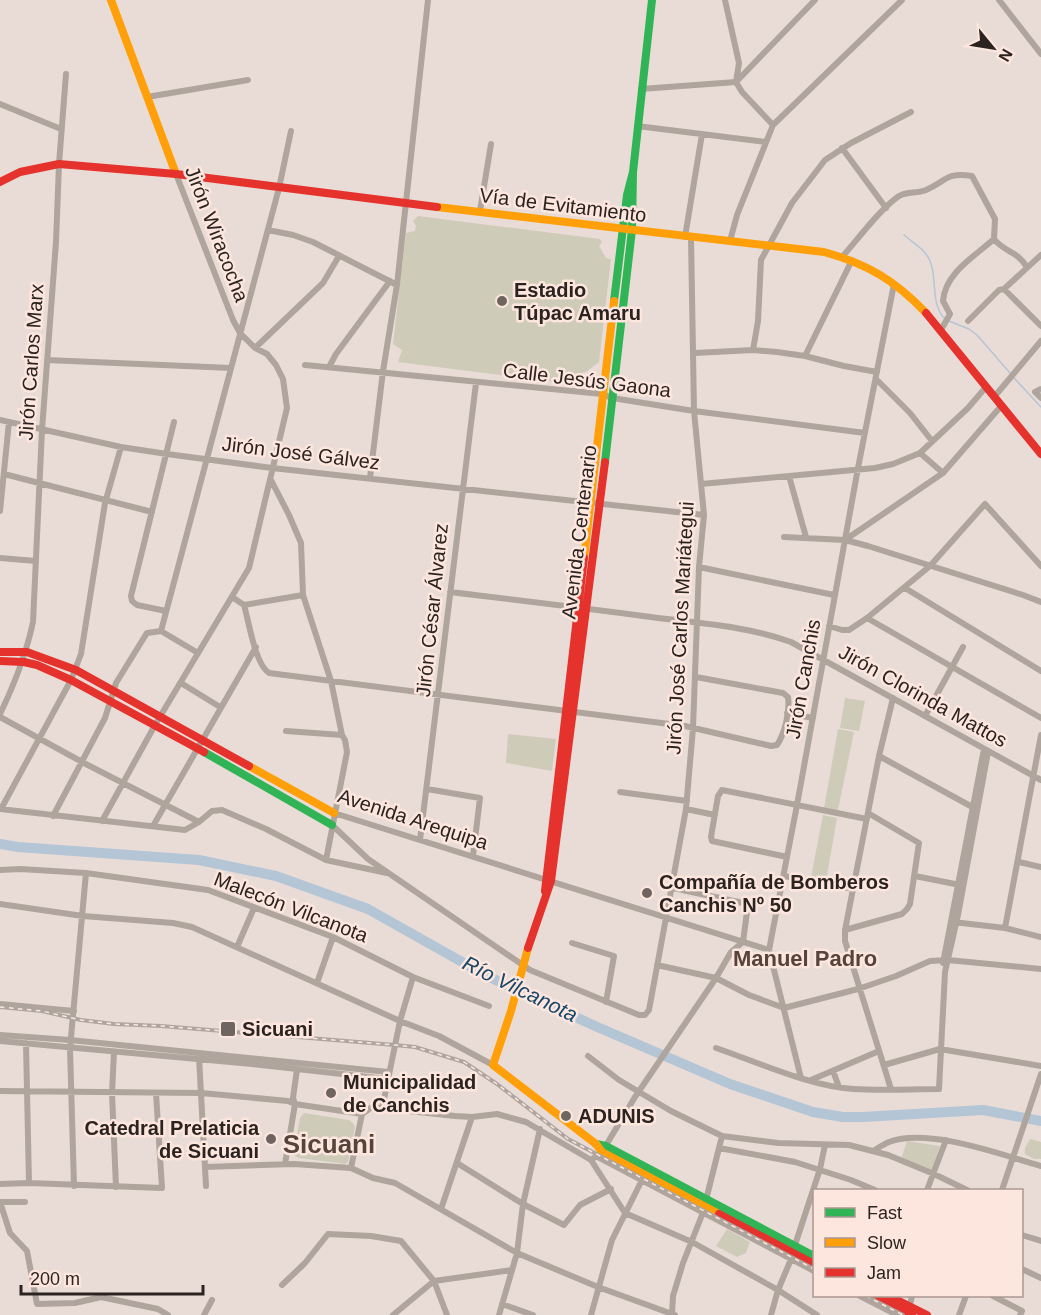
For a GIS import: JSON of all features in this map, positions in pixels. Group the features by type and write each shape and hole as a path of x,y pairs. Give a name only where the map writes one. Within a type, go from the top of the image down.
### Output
{"main road":[{"name":"Jirón Wiracocha","path":"111,0 176,174"},
{"path":"652,0 633,172 628,186 627,229 602,394 596,502 548,880 511,1011 493,1065 596,1144 599,1154 646,1175 813,1263"},
{"name":"Vía de Evitamiento","path":"2,179 36,167 59,164 176,174 824,252 870,268 895,284 920,307 1041,454"},
{"name":"Avenida Centenario","path":"596,502 612,398 627,229"},
{"name":"Avenida Arequipa","path":"0,652 27,652 76,670 160,717 199,744 332,825"},
{"name":"Avenida Arequipa","path":"0,661 24,662 43,667 154,725 199,744 334,813"},
{"path":"793,1253 813,1256"},
{"path":"877,1297 910,1312 927,1315"},
{"path":"890,1297 910,1312"}],"street":[{"path":"370,478 383,371 397,285 428,0"},
{"path":"725,0 739,63 736,82 742,92 773,125"},
{"path":"730,242 737,216 773,125 902,0"},
{"path":"999,0 1041,54"},
{"path":"641,89 736,82 813,2"},
{"path":"1035,46 1041,40"},
{"name":"Jirón Carlos Marx","path":"0,716 24,662 33,622 42,430 57,242 59,164 66,74"},
{"path":"147,97 248,80"},
{"path":"0,104 61,129"},
{"path":"753,350 758,321 760,265 792,203 825,160 842,148 911,112"},
{"path":"638,126 766,142"},
{"path":"161,631 279,188 291,131"},
{"name":"Jirón José Carlos Mariátegui","path":"606,1002 639,1015 645,1015 649,1010 687,801 696,677 699,567 704,515 694,411 695,353 688,237 702,134"},
{"path":"480,211 491,144"},
{"path":"842,148 886,208"},
{"name":"Jirón Wiracocha","path":"102,821 154,725 249,568 287,408 283,379 267,354 255,348 240,333 225,302 176,174"},
{"path":"841,257 900,196 927,189 948,176 972,176 995,219 994,239 1001,247 1018,255 1027,267"},
{"path":"268,230 303,238 397,285"},
{"path":"941,330 947,320 949,310 943,301 947,285 954,274 994,239"},
{"path":"968,321 999,290 1004,289 1041,255"},
{"path":"255,348 323,284 339,256"},
{"path":"806,356 852,260"},
{"path":"329,367 390,281"},
{"name":"Jirón Canchis","path":"801,1078 770,950 798,805 834,595 895,284"},
{"path":"1004,289 1041,326"},
{"path":"995,396 1041,341"},
{"path":"695,353 753,350 806,356 877,376 932,441"},
{"path":"47,360 231,368"},
{"name":"Calle Jesús Gaona","path":"305,365 602,394 612,398 694,411 865,433"},
{"name":"Jirón César Álvarez","path":"420,840 476,383"},
{"path":"702,484 875,468 893,464 920,453 968,408 986,387"},
{"path":"1041,389 1035,392 1041,398"},
{"path":"845,540 943,473 1002,405"},
{"name":"Jirón José Gálvez","path":"0,420 121,447 167,454 272,468 704,515"},
{"path":"0,511 9,422"},
{"path":"166,611 137,605 132,601 131,590 174,422"},
{"path":"121,447 106,500 84,643 76,670 1,809 185,830 212,811 222,810 326,860 391,874"},
{"path":"920,453 943,473"},
{"path":"4,474 152,512"},
{"path":"789,476 806,537"},
{"path":"271,480 290,515 301,543 303,595 331,681 347,752 326,860"},
{"path":"829,626 849,630 867,618 930,566 984,504 1041,566"},
{"path":"784,537 845,540 1041,602"},
{"path":"0,558 36,561"},
{"path":"699,567 834,595"},
{"path":"905,588 1041,671"},
{"name":"Jirón Clorinda Mattos","path":"450,592 757,631 774,636 791,642 1041,780"},
{"path":"244,605 303,595"},
{"path":"232,597 244,605 264,669 270,673 693,728 771,746 777,745 781,740 788,697 783,693 696,677"},
{"path":"867,618 1041,718"},
{"path":"53,816 112,702 116,684 147,633 161,631 198,653"},
{"path":"153,826 256,647"},
{"path":"925,716 963,647"},
{"path":"181,683 220,707"},
{"path":"891,1089 858,989 845,941 845,930 879,756 893,698"},
{"path":"787,713 813,718"},
{"path":"0,716 82,762 199,822"},
{"path":"286,731 342,735"},
{"path":"1005,928 1041,735"},
{"path":"716,1048 801,1078 839,1087 939,1089 945,960 986,750"},
{"path":"879,756 975,808"},
{"path":"427,789 480,798 473,856"},
{"path":"787,857 712,841 718,795 722,790 868,816 919,843 915,876 907,909 902,914 845,930"},
{"path":"620,792 687,801"},
{"path":"686,809 715,815"},
{"name":"Avenida Arequipa","path":"334,813 770,950"},
{"path":"332,825 368,859 530,970 606,1002 614,956 572,943"},
{"path":"1018,862 1041,867"},
{"name":"Malecón Vilcanota","path":"0,870 86,873 208,890 333,937 413,977 489,1006"},
{"path":"74,1186 70,1040 86,873"},
{"path":"784,876 854,889"},
{"path":"915,876 961,885"},
{"path":"599,1154 731,952 742,942 748,904 673,888"},
{"path":"0,904 83,916 173,923 192,927 400,1021 439,1036 493,1065"},
{"path":"237,947 254,908"},
{"path":"954,923 1005,928 1041,937"},
{"path":"317,983 333,937"},
{"path":"657,965 716,978 749,995 784,1008 858,989 930,961 945,960 1041,969"},
{"path":"382,1109 400,1021 413,977"},
{"path":"0,1004 74,1011"},
{"path":"0,1035 70,1040 297,1069 388,1076"},
{"path":"0,1041 114,1052 199,1057 388,1076"},
{"path":"26,1043 29,1183"},
{"path":"884,1065 940,1050 1041,1066"},
{"path":"811,1080 879,1051"},
{"path":"114,1052 112,1094 116,1187"},
{"path":"588,1056 619,1080 663,1106 722,1136 778,1143 849,1145 888,1155 963,1189"},
{"path":"199,1057 206,1186"},
{"path":"285,1164 295,1104 293,1098 297,1069"},
{"path":"833,1071 839,1087"},
{"path":"1003,1189 1041,1074"},
{"path":"0,1091 112,1094 201,1092 288,1101 362,1114 372,1107 472,1117 497,1114 516,1118 599,1154 611,1189 625,1213 692,1242 778,1290 817,1315"},
{"path":"0,1184 162,1188 156,1093"},
{"path":"351,1168 362,1114"},
{"path":"441,1209 472,1117"},
{"path":"499,1315 517,1253 523,1204 540,1129"},
{"path":"205,1167 285,1164 351,1168 373,1178 395,1183 517,1253 673,1315 673,1296 705,1206 722,1136"},
{"path":"872,1152 890,1141 912,1138 946,1140 1041,1166"},
{"path":"928,1189 946,1140"},
{"path":"814,1189 825,1145"},
{"path":"719,1148 783,1159 820,1169 869,1189"},
{"path":"457,1163 523,1204 564,1225 580,1205 611,1189"},
{"path":"591,1315 612,1240 646,1175"},
{"path":"771,1315 813,1191"},
{"path":"25,1202 0,1202 10,1233 27,1251 37,1304 75,1303 101,1297 158,1309 168,1315"},
{"path":"282,1285 328,1234 371,1236 401,1241 434,1281 448,1314"},
{"path":"1023,1235 1041,1241"},
{"path":"793,1253 813,1270"},
{"path":"1023,1269 1041,1278"},
{"path":"393,1315 426,1285 434,1281 512,1270"},
{"path":"862,1297 897,1315"},
{"path":"910,1312 912,1297"},
{"path":"959,1315 966,1297"},
{"path":"995,1297 1021,1313"},
{"path":"204,1315 212,1300"},
{"path":"502,1304 533,1315"}],"shaded area":[{"name":"Estadio Túpac Amaru","path":"418,216 600,239 602,242 599,246 606,258 611,259 599,362 583,372 584,384 398,362 402,350 393,344 406,233 415,231 416,226 413,221"},
{"path":"845,698 865,701 859,731 840,728"},
{"path":"838,729 854,732 838,810 824,808"},
{"path":"508,734 556,739 552,771 506,763"},
{"path":"823,815 837,818 826,881 811,877"},
{"path":"304,1113 349,1120 353,1123 355,1127 348,1162 345,1164 295,1156 300,1118"},
{"path":"1030,1139 1041,1142 1041,1159 1034,1159 1025,1154 1025,1148"},
{"path":"907,1141 940,1146 932,1171 901,1159"},
{"path":"727,1229 750,1242 746,1253 737,1257 716,1246"}],"waterway":[{"path":"904,235 921,249 930,261 937,304 945,319"},
{"path":"949,321 977,335 1010,373"},
{"path":"1013,377 1041,407"},
{"name":"Río Vilcanota","path":"0,844 199,860 276,876 368,909 485,975 595,1026 730,1084 813,1112 843,1117 863,1117 983,1110 1041,1121"}],"railway":[{"path":"0,1007 42,1011 81,1020 114,1024 415,1047 464,1062 497,1084 568,1139 813,1268"},
{"path":"868,1297 903,1315"}],"traffic: fast":[{"path":"614,301 627,195 633,172 652,0"},
{"path":"605,462 632,230 633,172"},
{"path":"204,752 332,825"},
{"path":"596,1144 606,1146 813,1255"}],"traffic: slow":[{"path":"111,0 176,174"},
{"path":"437,207 824,252 854,262 880,275 903,291 926,313"},
{"path":"584,558 614,301"},
{"path":"249,766 334,813"},
{"path":"528,948 493,1065 596,1144 602,1152 719,1214"}],"traffic: jam":[{"path":"0,182 20,172 59,164 176,174 437,207"},
{"path":"926,313 1041,454"},
{"path":"528,948 551,881 605,462"},
{"path":"545,891 584,558"},
{"path":"0,652 27,652 76,670 249,766"},
{"path":"0,661 37,665 71,680 204,752"},
{"path":"719,1214 813,1263"},
{"path":"877,1297 912,1315"},
{"path":"891,1297 927,1315"}],"place":[{"name":"Estadio Túpac Amaru","path":"502,301"},
{"name":"Compañía de Bomberos Canchis Nº 50","path":"647,893"},
{"name":"Sicuani","path":"228,1029"},
{"name":"Municipalidad de Canchis","path":"331,1093"},
{"name":"ADUNIS","path":"566,1116"},
{"name":"Catedral Prelaticia de Sicuani","path":"271,1139"}],"district":[{"name":"Manuel Padro","path":"805,958"},
{"name":"Sicuani","path":"329,1144"}]}
